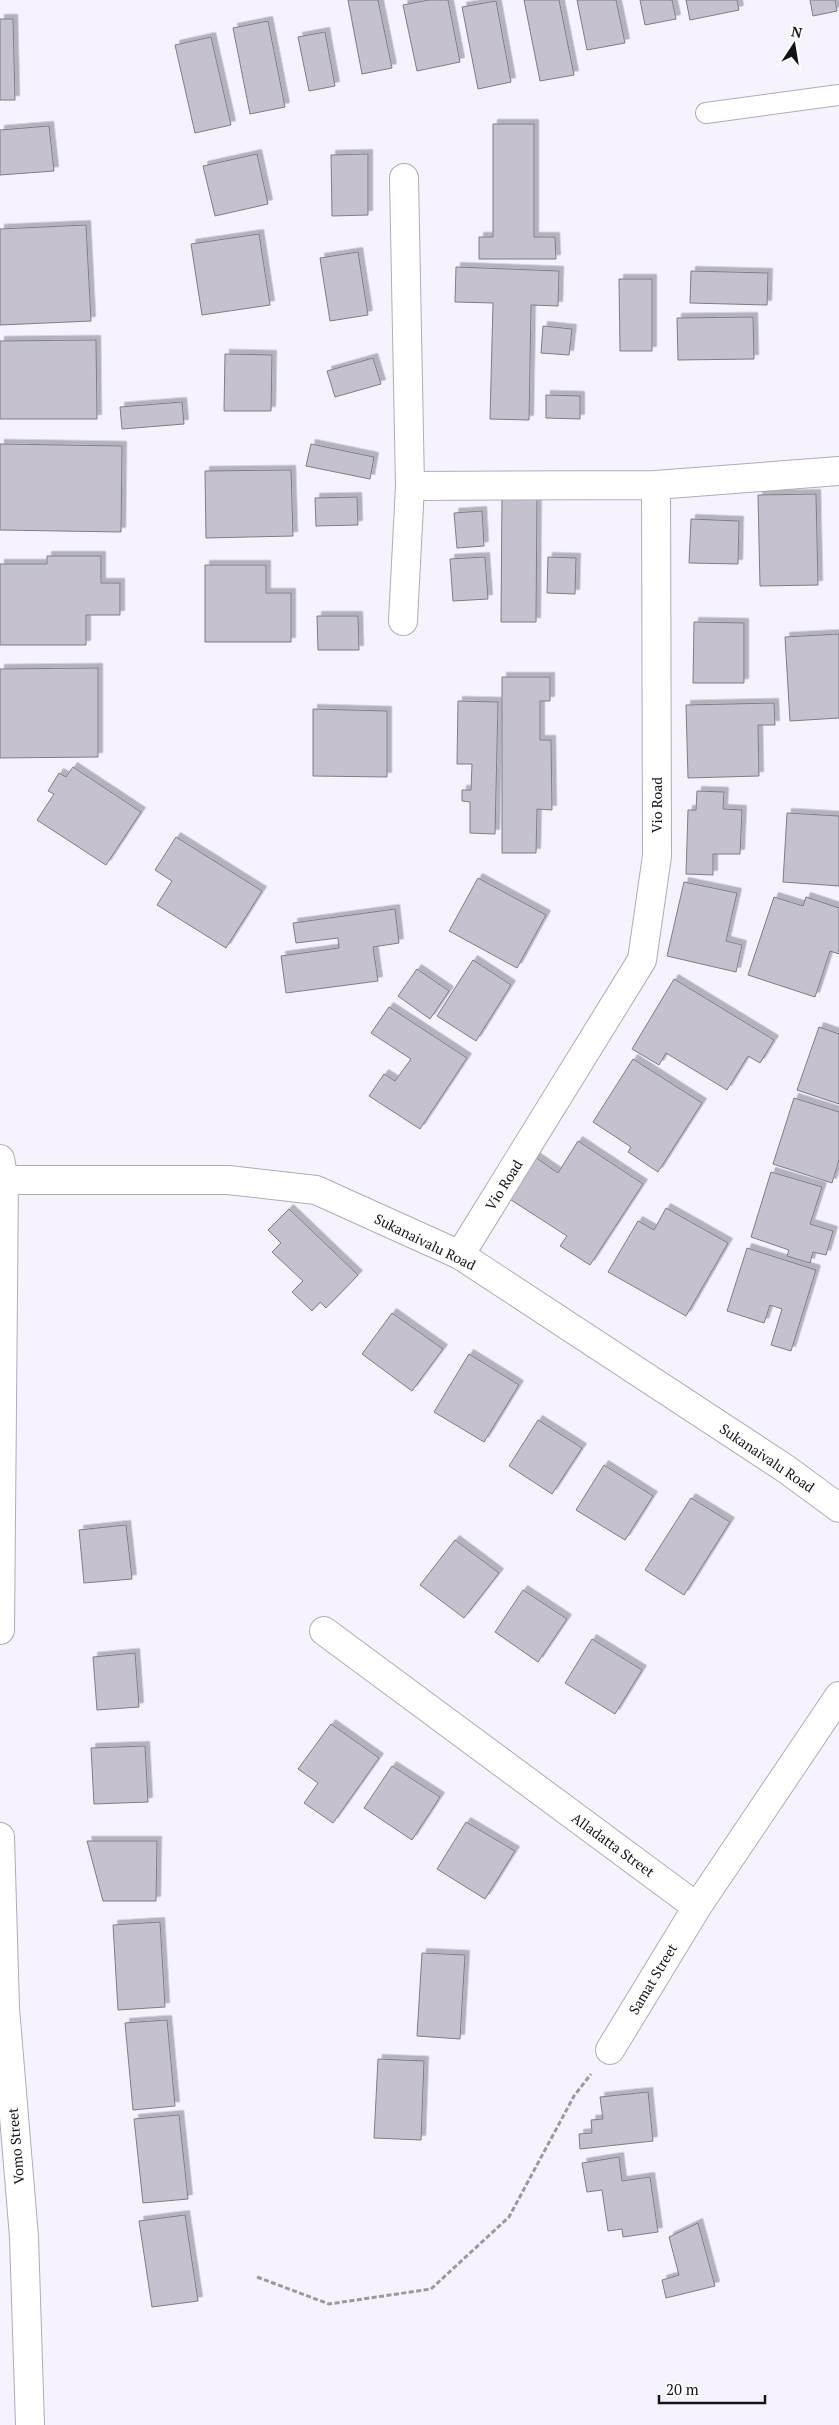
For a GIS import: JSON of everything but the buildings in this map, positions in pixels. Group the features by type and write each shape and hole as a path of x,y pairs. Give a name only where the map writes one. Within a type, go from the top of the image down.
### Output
{"street":[{"path":"403,620 410,486 404,178"},
{"path":"410,486 656,484 839,471"},
{"name":"Vio Road","path":"460,1256 642,960 657,856 656,484"},
{"path":"0,1630 2,1170"},
{"name":"Sukanaivalu Road","path":"2,1170 228,1180 316,1190 460,1256 786,1470 839,1508"},
{"name":"Alladatta Street","path":"324,1631 697,1907"},
{"path":"697,1907 839,1696"},
{"name":"Vomo Street","path":"0,1837 5,2008 24,2237 30,2425"},
{"name":"Samat Street","path":"610,2050 697,1907"}],"lane":[{"path":"706,113 839,95"}],"path":[{"path":"257,2277 329,2304 431,2289 509,2217 574,2096 610,2050"}]}
